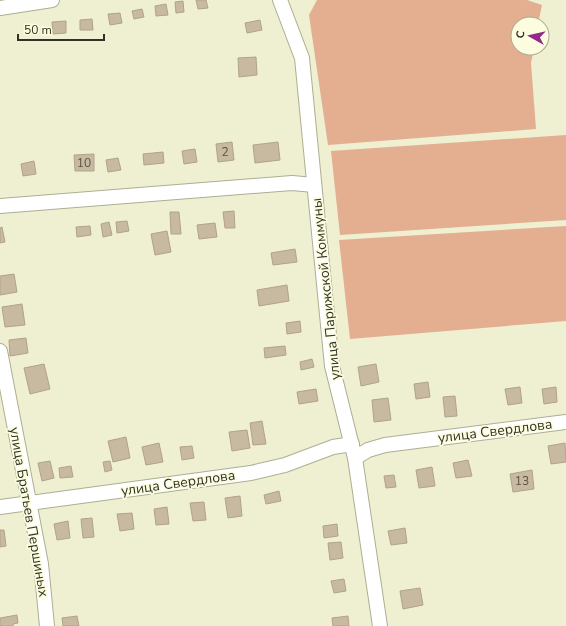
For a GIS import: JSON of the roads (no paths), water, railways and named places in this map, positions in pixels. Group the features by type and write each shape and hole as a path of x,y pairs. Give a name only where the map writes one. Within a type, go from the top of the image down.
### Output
{"street":[{"path":"0,8 52,0"},
{"name":"улица Парижской Коммуны","path":"280,0 302,58 332,366 355,458 380,626"},
{"path":"0,206 292,183 314,185"},
{"name":"улица Братьев Першиных","path":"0,351 41,564 47,626"},
{"name":"улица Свердлова","path":"355,458 368,450 385,445 566,422"},
{"name":"улица Свердлова","path":"0,507 251,473 285,465 333,448 352,444"}]}
